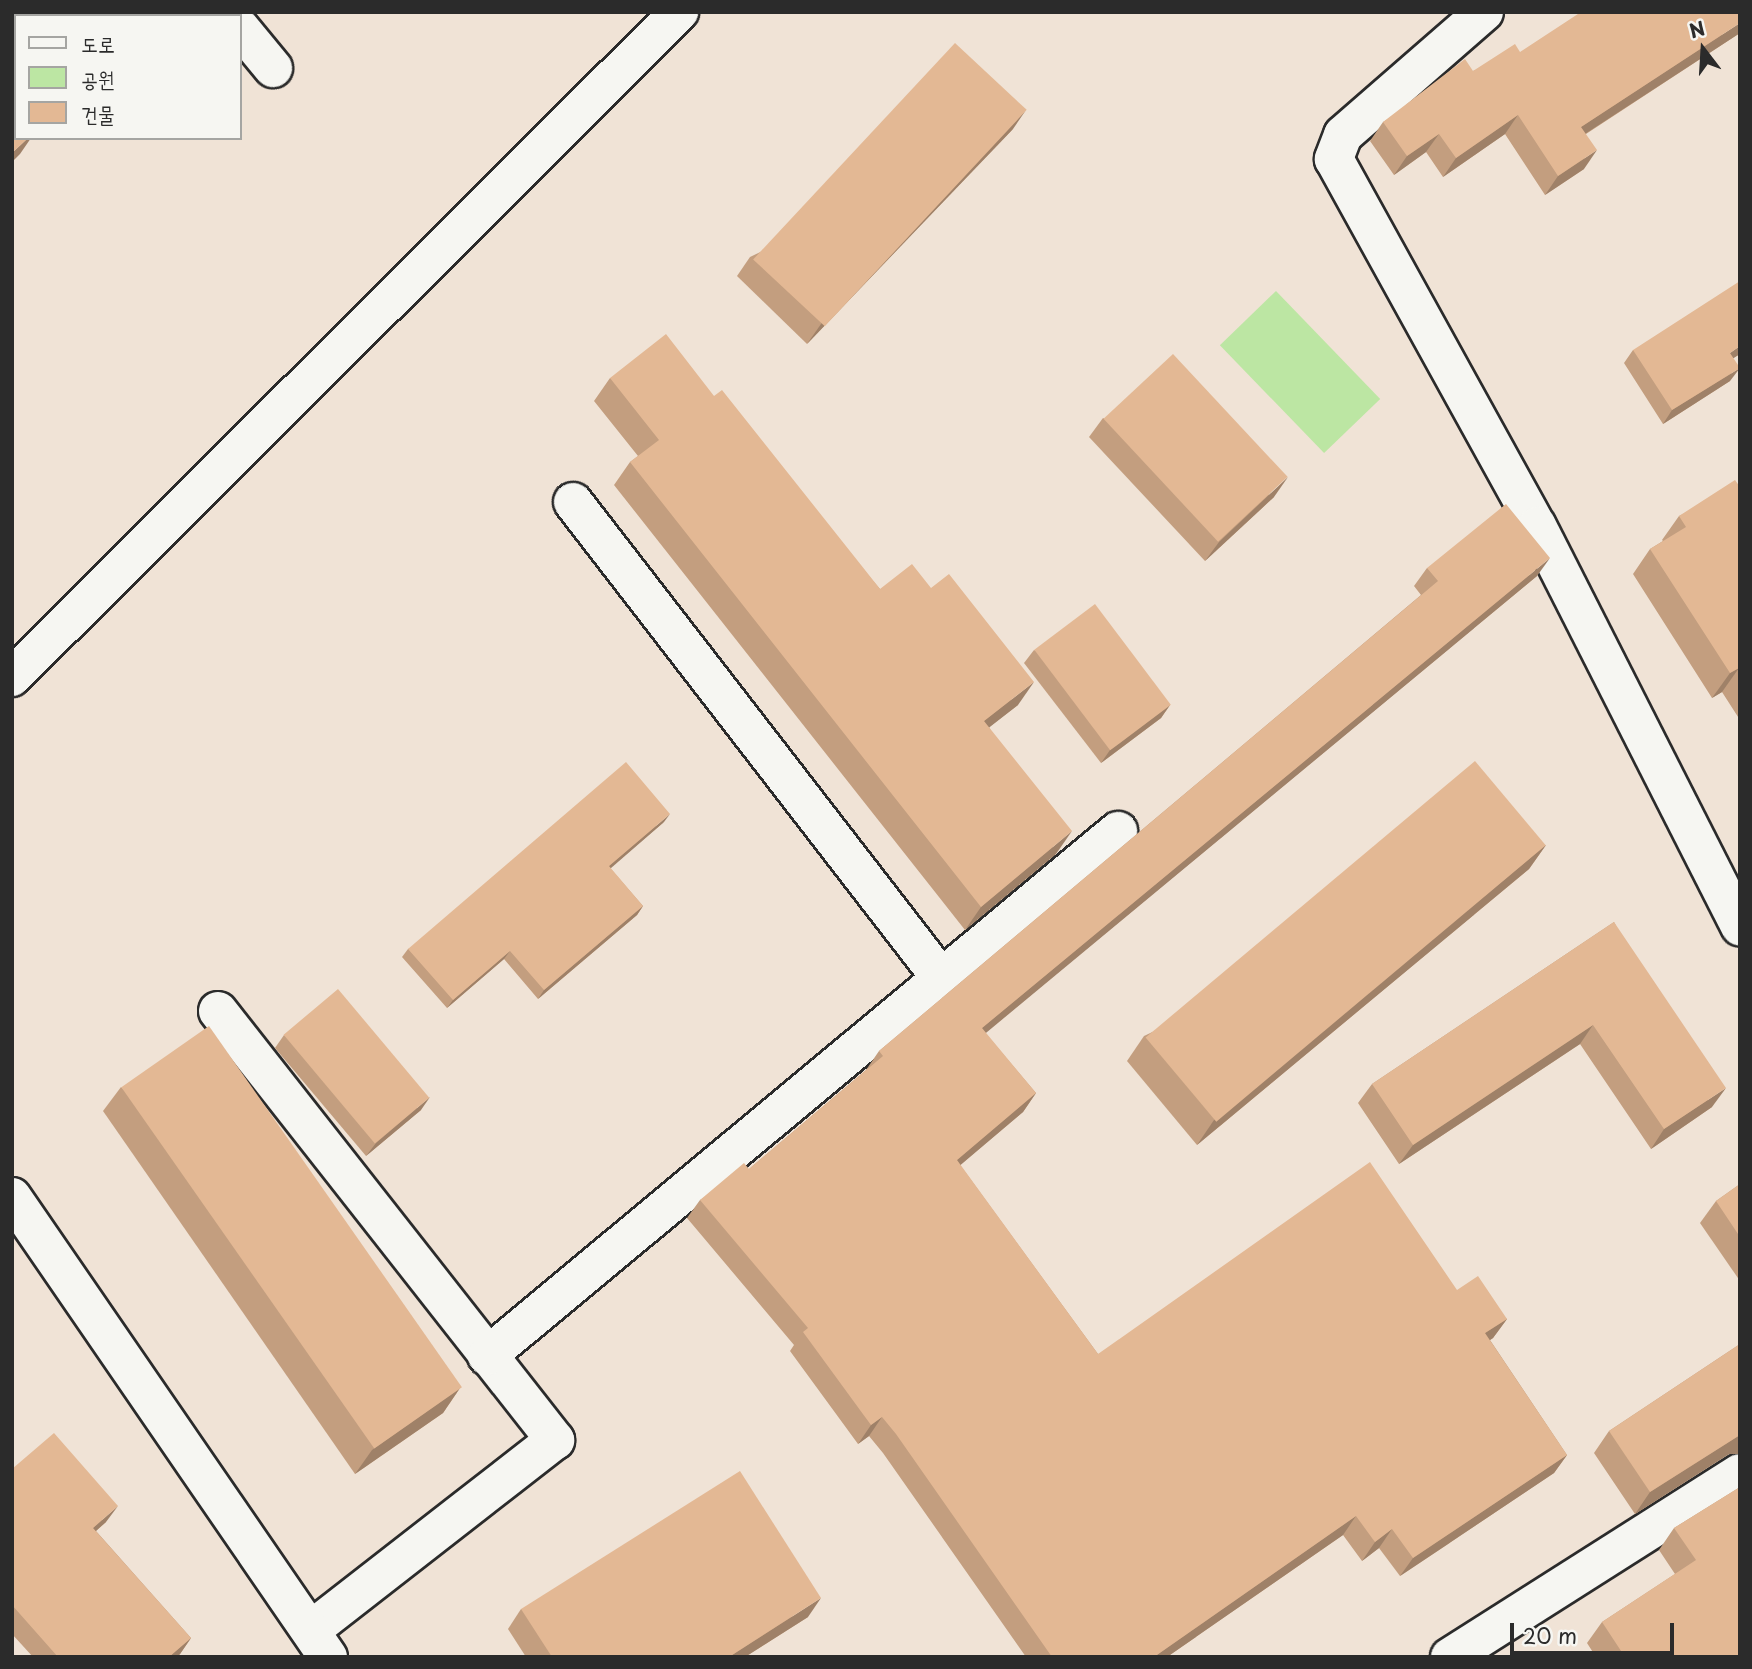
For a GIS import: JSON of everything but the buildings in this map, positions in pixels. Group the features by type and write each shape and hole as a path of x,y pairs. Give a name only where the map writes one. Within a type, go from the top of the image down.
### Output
{"street":[{"path":"12,677 679,12"},
{"path":"1484,12 1343,135 1334,159 1537,526 1740,927"},
{"path":"242,31 273,68"},
{"path":"573,502 941,978"},
{"path":"486,1356 1118,831"},
{"path":"12,1197 320,1643 555,1440 486,1356 218,1011"},
{"path":"1450,1657 1740,1473"}],"green space":[{"path":"1276,291 1380,399 1324,453 1220,345"}]}
